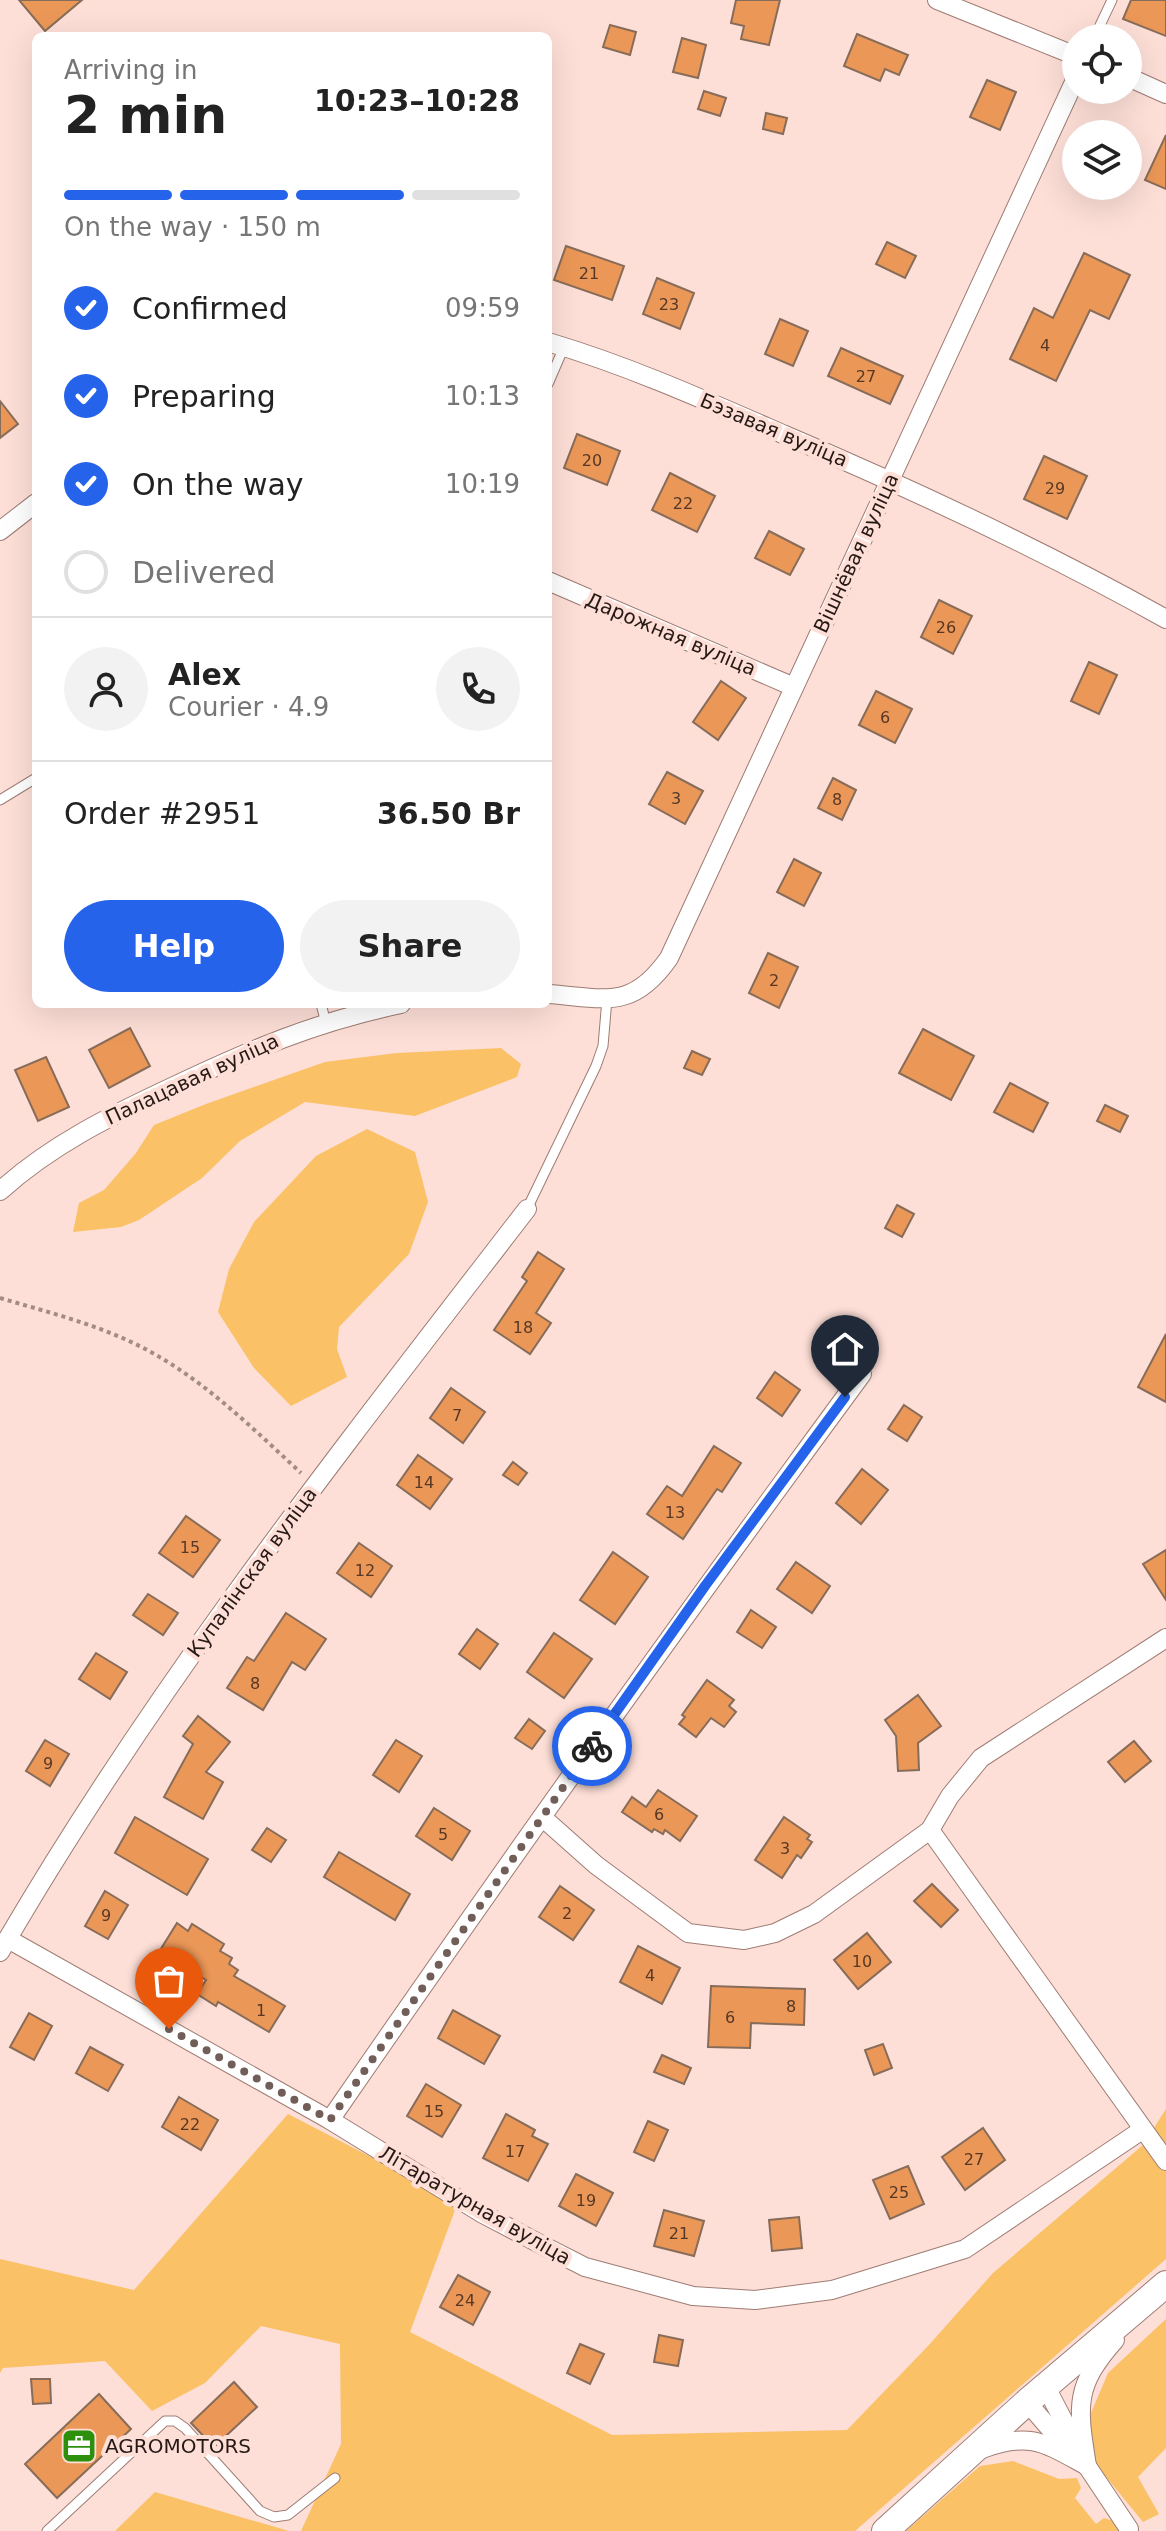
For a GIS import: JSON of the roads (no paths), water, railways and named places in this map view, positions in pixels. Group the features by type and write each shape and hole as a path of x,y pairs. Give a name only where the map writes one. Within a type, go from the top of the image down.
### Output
{"main road":[{"path":"885,2531 1036,2394 1163,2287"}],"street":[{"path":"937,0 1062,50"},
{"path":"1142,83 1166,94"},
{"name":"Вішнёвая вуліца","path":"607,999 641,990 656,977 669,958 1064,104"},
{"name":"Бэзавая вуліца","path":"556,344 652,378 890,480 1101,583 1166,619"},
{"path":"0,531 32,506"},
{"name":"Дарожная вуліца","path":"552,583 794,687"},
{"path":"552,994 607,999"},
{"name":"Палацавая вуліца","path":"0,1191 53,1149 109,1117 260,1046 326,1023 385,1008"},
{"name":"Купалінская вуліца","path":"4,1945 102,1786 204,1639 315,1485 527,1209"},
{"path":"330,2120 705,1586 862,1374"},
{"path":"542,1817 596,1865 688,1933 744,1940 775,1933 814,1914 930,1830 950,1796 981,1758 1166,1638"},
{"path":"930,1830 1166,2161"},
{"name":"Літаратурная вуліца","path":"4,1945 330,2120 483,2214 585,2267 693,2296 755,2300 832,2290 965,2249 1142,2130"},
{"path":"1087,2466 1079,2416 1082,2391 1097,2361 1163,2287"},
{"path":"1036,2394 1064,2447 1087,2466 1129,2530"},
{"path":"970,2453 1006,2440 1028,2439 1087,2466"}],"lane":[{"path":"1101,24 1112,0"},
{"path":"552,364 556,344"},
{"path":"0,800 32,780"},
{"path":"527,1209 596,1066 606,1023 607,999"},
{"path":"322,1008 326,1023"},
{"path":"47,2531 165,2421 175,2421 185,2428 260,2511 274,2517 288,2515 335,2478"}],"place":[{"name":"AGROMOTORS","path":"79,2446"}]}
